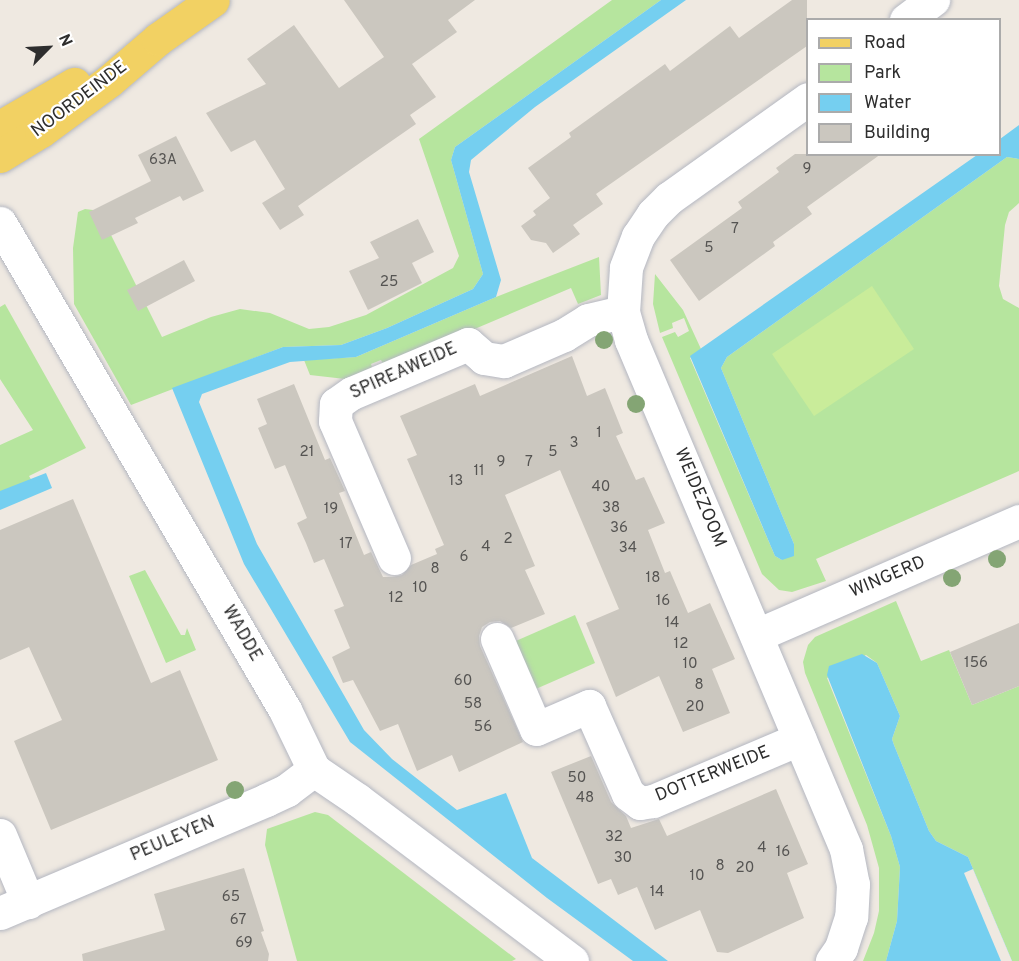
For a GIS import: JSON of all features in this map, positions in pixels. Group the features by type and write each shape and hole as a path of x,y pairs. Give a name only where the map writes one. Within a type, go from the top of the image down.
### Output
{"main road":[{"name":"NOORDEINDE","path":"0,156 40,131 109,81 158,39 213,0"},
{"name":"NOORDEINDE","path":"0,127 97,70 158,39"}],"street":[{"path":"909,18 933,0"},
{"name":"WEIDEZOOM","path":"806,100 669,198 652,214 638,236 626,268 623,312 631,340 846,849 853,884 851,917 841,948 832,961"},
{"name":"WADDE","path":"0,223 285,710 314,770 358,800 573,961"},
{"name":"SPIREAWEIDE","path":"393,558 335,421 336,404 352,393 468,344 484,357 504,361 564,335 588,320 623,312"},
{"name":"WINGERD","path":"757,634 1019,521"},
{"name":"DOTTERWEIDE","path":"497,639 536,729 589,706 628,794 640,803 653,801 799,739"},
{"name":"PEULEYEN","path":"0,835 14,907 266,800 287,790 314,770"}],"green space":[{"path":"612,0 661,0 455,147 451,160 483,274 473,289 387,328 341,345 283,347 131,405 74,304 73,248 78,212 85,209 93,210 104,221 162,337 211,317 240,309 270,313 309,329 329,327 366,315 453,268 459,256 419,139"},
{"path":"1007,157 1019,159 1019,203 1009,212 1005,225 999,286 1003,299 1019,308 1019,471 816,559 826,581 792,592 779,590 762,574 662,337 675,332 678,337 689,331 684,318 672,323 673,328 660,333 653,304 655,274 683,310 701,349 690,358 775,556 782,560 794,544 721,368 727,357"},
{"path":"599,257 601,295 578,304 571,288 385,367 381,360 371,364 374,372 354,380 310,375 304,360 356,357 496,297"},
{"path":"872,286 914,349 814,416 772,354"},
{"path":"5,304 86,448 29,476 32,481 0,501 0,445 33,430 0,379 0,307"},
{"path":"145,570 181,635 185,635 187,628 196,650 166,663 129,576"},
{"path":"896,601 921,661 949,650 972,705 1019,686 1019,961 1012,961 968,857 936,841 929,831 892,739 900,716 877,663 866,655 827,678 891,836 900,867 897,921 886,961 863,961 874,933 879,911 879,868 867,825 805,673 803,662 808,645 815,637"},
{"path":"575,615 595,663 529,692 509,644"},
{"path":"315,812 328,815 516,959 512,961 297,961 265,845 267,829"}],"water":[{"path":"661,0 686,0 535,107 471,160 469,172 501,280 496,297 356,357 290,362 202,394 199,402 257,544 364,730 392,759 457,810 506,793 532,858 668,961 633,961 547,898 350,742 244,564 172,388 283,347 341,345 387,328 473,289 483,274 451,160 455,147"},
{"path":"1019,125 1019,159 1007,157 727,357 721,368 794,544 794,556 782,560 775,556 690,356 976,156 1001,156 1001,138"},
{"path":"46,473 52,488 0,510 0,491"},
{"path":"862,654 877,663 900,716 892,739 929,831 936,841 968,857 1012,961 886,961 897,921 900,867 891,836 827,675 829,666"}],"pier":[{"path":"973,869 1012,961 1001,961 964,873"}],"building":[{"path":"344,0 475,0 448,20 457,32 412,64 436,97 410,115 416,124 298,206 304,215 280,230 262,203 285,189 255,140 231,152 206,113 266,84 247,59 294,25 339,88 384,57"},
{"path":"792,0 807,0 806,47 596,194 603,204 573,225 580,234 553,253 546,243 531,240 521,226 536,215 533,211 550,198 528,168 571,137 569,133 665,64 670,71 730,26 739,38"},
{"path":"176,136 204,191 183,201 180,196 135,218 138,223 102,240 89,212 151,181 138,155"},
{"path":"795,154 878,156 807,207 812,214 773,242 775,246 699,301 670,260 742,208 738,202 779,172 776,168"},
{"path":"418,219 434,252 412,263 422,283 368,310 349,271 379,258 370,242"},
{"path":"184,260 195,281 138,311 127,290"},
{"path":"572,356 587,396 605,388 623,433 616,436 636,480 644,477 665,523 648,530 665,573 670,571 688,613 710,603 735,659 712,669 730,713 683,732 659,676 616,697 586,623 619,609 560,470 505,495 535,566 525,570 545,614 511,628 500,621 490,622 482,627 479,636 480,646 523,742 459,772 452,755 417,771 398,724 380,731 353,680 343,683 332,657 350,648 334,610 344,606 324,559 314,563 297,523 307,518 285,465 275,469 258,428 267,424 257,399 294,384 325,460 330,458 345,491 339,493 364,555 371,552 383,577 392,577 402,575 411,565 437,554 435,549 444,545 407,459 417,455 400,416 475,384 480,396"},
{"path":"73,499 151,683 180,670 218,760 51,830 14,741 62,720 29,647 0,660 0,530"},
{"path":"1019,623 1019,686 972,705 950,652"},
{"path":"591,756 611,802 626,816 631,828 659,819 667,836 776,789 808,864 787,873 804,918 728,953 717,952 700,910 655,930 637,887 618,895 611,879 598,884 551,772"},
{"path":"244,868 264,931 261,932 269,954 268,961 83,961 82,954 165,930 154,894"}]}
